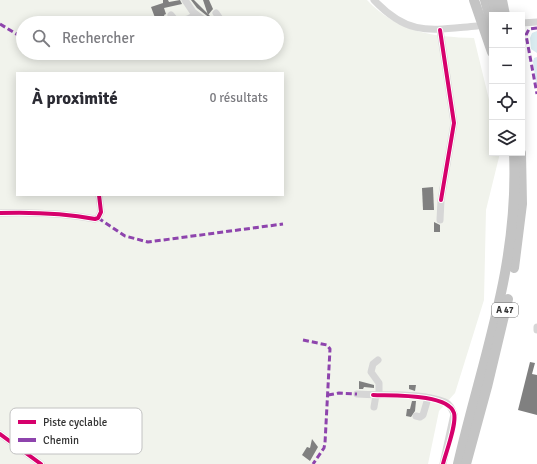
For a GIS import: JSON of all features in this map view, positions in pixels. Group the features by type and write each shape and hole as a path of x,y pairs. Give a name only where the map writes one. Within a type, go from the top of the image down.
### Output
{"highway":[{"path":"474,0 491,48"},
{"path":"485,0 489,15"},
{"path":"494,0 496,12"},
{"path":"502,0 504,12"},
{"name":"A 47","path":"458,464 497,316 507,271 513,217 514,156"},
{"name":"A 47","path":"466,464 504,317 517,252 522,204 521,156"}],"street":[{"path":"185,0 198,16"},
{"path":"374,0 386,12 410,26 421,30 440,30 477,26"},
{"path":"525,23 537,22"},
{"path":"440,30 454,123 441,200 440,220"},
{"path":"0,213 28,212 75,215 95,219 98,218 101,212 99,196"},
{"path":"374,407 379,383 371,372 373,364 378,360"},
{"path":"357,394 428,398 446,403 454,414 443,464"},
{"path":"416,416 420,417 423,415 428,398"},
{"path":"0,434 10,441"},
{"path":"27,454 41,464"}],"shaded area":[{"path":"0,0 367,0 391,19 416,31 444,36 474,38 489,100 489,156 499,156 486,210 484,300 455,393 439,411 428,464 0,464"},
{"path":"537,31 537,53 531,49 530,38 532,33"},
{"path":"537,57 537,90 533,62 534,58"}],"building":[{"path":"163,0 168,0 169,2 180,0 182,4 164,8 166,14 164,16 154,16 151,7 163,3"},
{"path":"191,0 194,0 210,16 207,16 197,8"},
{"path":"203,0 209,0 213,9 208,15"},
{"path":"433,187 434,210 423,210 422,188"},
{"path":"434,222 440,225 440,232 434,232"},
{"path":"530,362 535,363 532,374 537,375 537,415 518,410"},
{"path":"359,381 374,385 374,388 364,387 363,389 359,389"},
{"path":"409,385 416,385 415,391 409,389"},
{"path":"412,401 416,401 415,411 411,417 406,416 407,409 410,409"},
{"path":"312,439 318,447 310,461 302,455 307,447 310,448"}],"marked path":[{"path":"0,24 16,34"},
{"path":"537,28 529,29 526,35 537,94"},
{"path":"98,218 125,236 148,242 283,224"},
{"path":"303,340 327,345 330,349 325,443 324,448 313,464"},
{"path":"328,395 339,393 357,394"}],"cycle path":[{"path":"440,30 454,123 441,200"},
{"path":"0,213 48,213 95,219 98,218 101,212 99,196"},
{"path":"373,395 418,397 441,402 449,407 454,413 455,418 443,464"},
{"path":"0,434 10,441"},
{"path":"27,454 41,464"}]}
